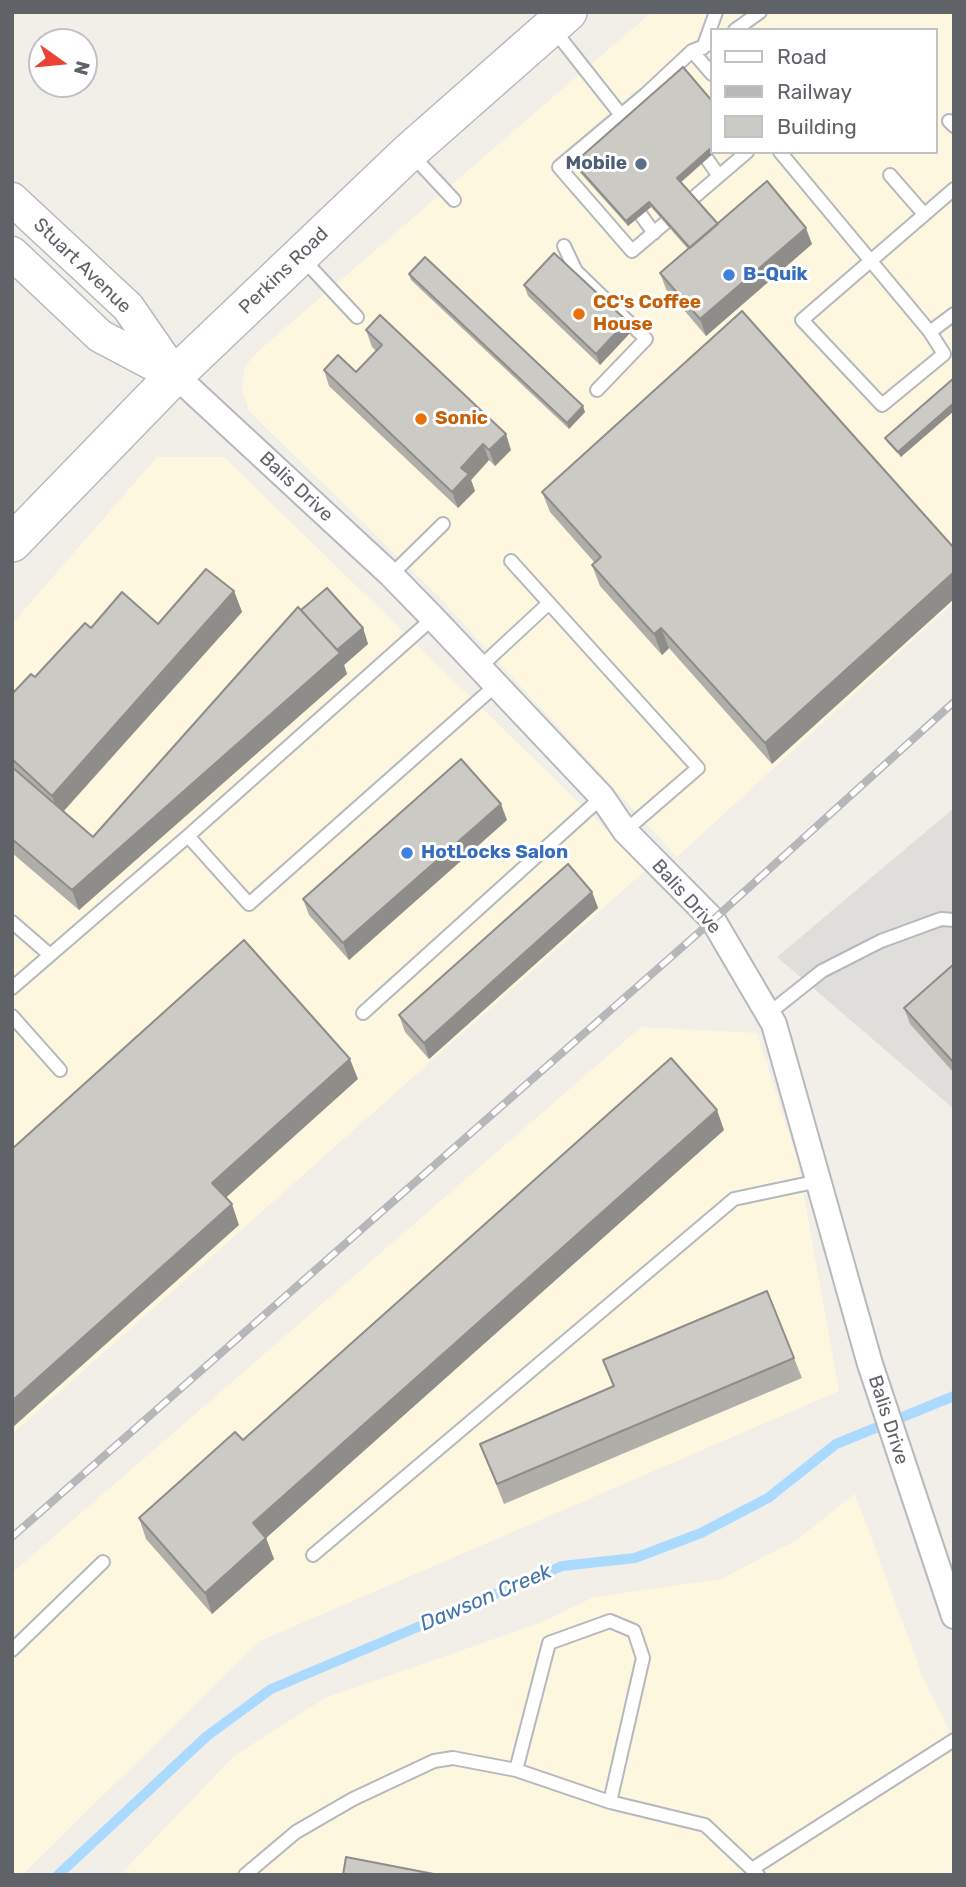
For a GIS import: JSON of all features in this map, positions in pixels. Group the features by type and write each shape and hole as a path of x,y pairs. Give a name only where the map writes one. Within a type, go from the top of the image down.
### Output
{"main road":[{"name":"Perkins Road","path":"12,543 175,375 409,152 560,20"}],"street":[{"name":"Stuart Avenue","path":"12,200 128,307 175,375"},
{"name":"Stuart Avenue","path":"12,253 100,336 175,375"},
{"name":"Balis Drive","path":"175,375 391,575 601,797 625,831 713,920 774,1024 870,1364 954,1616"}],"lane":[{"path":"665,223 632,251 559,167 587,151 621,115 649,98 702,47 716,12"},
{"path":"560,20 621,115"},
{"path":"740,28 756,21"},
{"path":"702,47 710,69"},
{"path":"409,152 454,200"},
{"path":"692,199 745,154"},
{"path":"782,154 870,259 930,332 944,354 882,405 802,320 870,259 954,189"},
{"path":"707,159 719,176"},
{"path":"890,175 924,214"},
{"path":"641,215 654,233"},
{"path":"564,246 576,271 646,339 597,390"},
{"path":"300,256 357,317"},
{"path":"930,332 954,314"},
{"path":"391,575 443,524"},
{"path":"511,561 698,768 625,831"},
{"path":"188,836 249,904 487,677 549,603"},
{"path":"12,988 433,618"},
{"path":"363,1013 601,797"},
{"path":"768,1014 822,971 857,953 881,941 941,919 954,920"},
{"path":"12,922 50,955"},
{"path":"12,1016 60,1070"},
{"path":"313,1555 734,1199 819,1181"},
{"path":"12,1650 103,1562"},
{"path":"516,1770 549,1643 610,1621 634,1631 643,1658 610,1802"},
{"path":"245,1875 296,1832 353,1798 434,1761 462,1759 516,1770 610,1802 705,1825 755,1872 954,1740"}],"shaded area":[{"path":"652,12 954,12 954,602 677,857 441,599 249,411 242,389 245,367 255,354"},
{"path":"157,457 224,457 647,869 12,1434 12,624"},
{"path":"954,808 954,1109 777,957"},
{"path":"641,1027 757,1033 798,1163 839,1391 260,1641 22,1875 12,1875 12,1573"},
{"path":"855,1494 924,1680 954,1739 954,1875 120,1875 234,1756 325,1698 540,1623 594,1597 721,1579 795,1541"}],"building":[{"name":"Mobile","path":"683,67 710,99 710,149 677,178 718,224 690,248 649,202 626,221 574,163"},
{"name":"B-Quik","path":"767,181 806,228 700,319 660,273"},
{"name":"CC's Coffee House","path":"554,253 627,321 596,354 524,285"},
{"path":"425,257 583,406 567,423 409,274"},
{"path":"742,311 954,548 954,572 765,743 661,628 654,634 592,565 601,557 542,492"},
{"name":"Sonic","path":"380,315 506,434 489,450 483,444 461,468 469,474 452,492 324,370 338,355 356,372 382,345 366,330"},
{"path":"954,378 954,403 898,452 885,438"},
{"path":"206,569 234,591 52,796 12,759 12,694 31,674 35,677 85,623 91,628 122,592 158,624"},
{"path":"327,588 363,628 337,650 301,610"},
{"path":"298,607 340,653 72,890 12,839 12,767 93,837"},
{"path":"461,759 501,804 343,943 303,899"},
{"path":"568,864 592,892 424,1043 399,1015"},
{"path":"244,940 350,1059 212,1183 232,1204 12,1401 12,1149"},
{"path":"954,964 954,1063 904,1008"},
{"path":"671,1058 717,1110 253,1523 266,1538 205,1593 139,1518 235,1432 243,1440"},
{"path":"767,1291 794,1358 497,1484 480,1444 614,1386 603,1360"},
{"path":"346,1857 439,1875 343,1875"}],"waterway":[{"name":"Dawson Creek","path":"58,1875 207,1736 271,1689 562,1566 635,1558 701,1533 768,1498 836,1444 954,1396"}],"railway":[{"path":"12,1537 713,920 954,702"}],"place":[{"name":"Mobile","path":"641,164"},
{"name":"B-Quik","path":"729,275"},
{"name":"CC's Coffee House","path":"579,314"},
{"name":"Sonic","path":"421,419"},
{"name":"HotLocks Salon","path":"407,853"}]}
